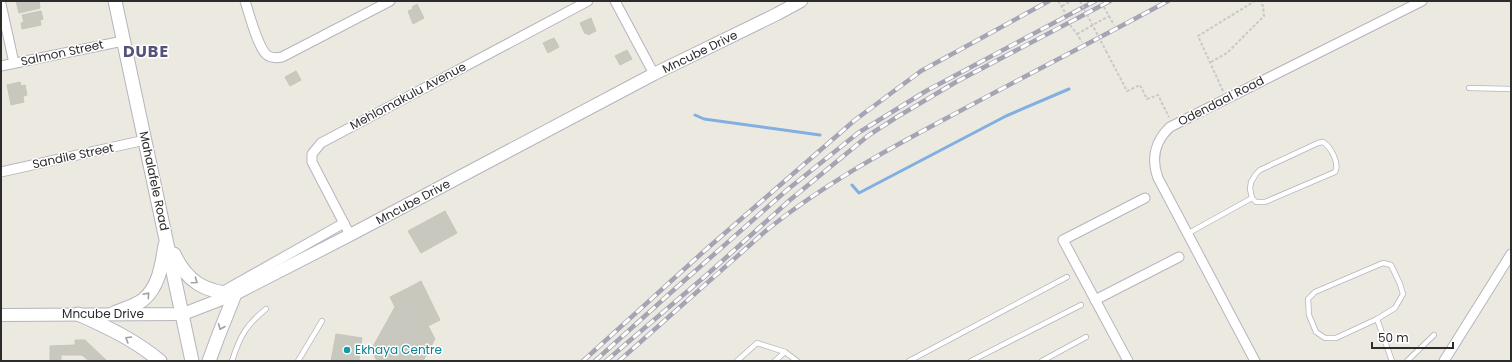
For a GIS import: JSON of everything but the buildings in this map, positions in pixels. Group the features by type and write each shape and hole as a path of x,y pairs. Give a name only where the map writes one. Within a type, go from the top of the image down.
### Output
{"main road":[{"name":"Mahalafele Road","path":"116,1 123,41 192,361"},
{"path":"166,238 179,266 191,279 206,289 219,293 235,294 218,334 209,361"},
{"path":"114,314 142,301 148,295 154,286 161,269 166,238"},
{"path":"78,314 113,329 145,349 160,361"}],"street":[{"path":"245,1 261,47 267,55 277,58 282,57 390,1"},
{"name":"Mehlomakulu Avenue","path":"350,235 312,162 312,154 321,143 588,1"},
{"path":"616,1 654,74"},
{"name":"Mncube Drive","path":"1,315 183,314 235,294 350,235 654,74 801,1"},
{"name":"Odendaal Road","path":"1255,361 1158,178 1154,164 1157,144 1166,131 1173,126 1422,1"},
{"path":"1,4 14,63"},
{"name":"Salmon Street","path":"1,66 123,41"},
{"name":"Sandile Street","path":"1,172 145,140"},
{"path":"1128,361 1063,240 1145,198"},
{"path":"219,293 344,223"},
{"path":"1444,361 1511,254"},
{"path":"1095,300 1179,257"}],"lane":[{"path":"1469,88 1511,89"},
{"path":"1323,142 1328,145 1337,164 1337,169 1335,172 1265,202 1256,202 1252,198 1250,189 1251,182 1260,170 1318,143 1323,142"},
{"path":"1187,234 1252,198"},
{"path":"1383,263 1391,265 1403,294 1395,308 1377,319 1336,338 1325,338 1316,332 1308,315 1308,299 1314,292 1383,263"},
{"path":"908,361 1067,277"},
{"path":"970,361 1081,305"},
{"path":"232,361 241,336 253,319 266,309"},
{"path":"1377,319 1392,361"},
{"path":"298,361 322,321"},
{"path":"1407,361 1434,334"},
{"path":"1042,361 1086,337"},
{"path":"737,361 756,343 785,352 797,361"},
{"path":"775,361 785,352"}],"path":[{"path":"1058,1 1066,14"},
{"path":"1062,6 1071,1"},
{"path":"1080,1 1127,91 1140,85 1147,99 1158,95 1173,126"},
{"path":"1227,98 1198,36 1255,1"},
{"path":"1211,62 1227,53 1264,16 1263,6 1260,1"},
{"path":"1104,7 1114,25"},
{"path":"1077,34 1109,16"},
{"path":"1070,25 1082,42"}],"waterway":[{"path":"852,185 859,193 1006,116 1069,89"},
{"path":"695,115 704,119 820,135"}],"railway":[{"path":"583,361 702,253 855,120 921,71 1049,1"},
{"path":"595,361 787,190 858,133 926,91 1095,1"},
{"path":"606,361 710,272 790,200 869,135 956,82 1110,1"},
{"path":"619,361 768,229 810,198 854,170 922,131 1168,1"}],"place":[{"name":"Ekhaya Centre","path":"347,350"}],"district":[{"name":"DUBE","path":"146,51"}]}
